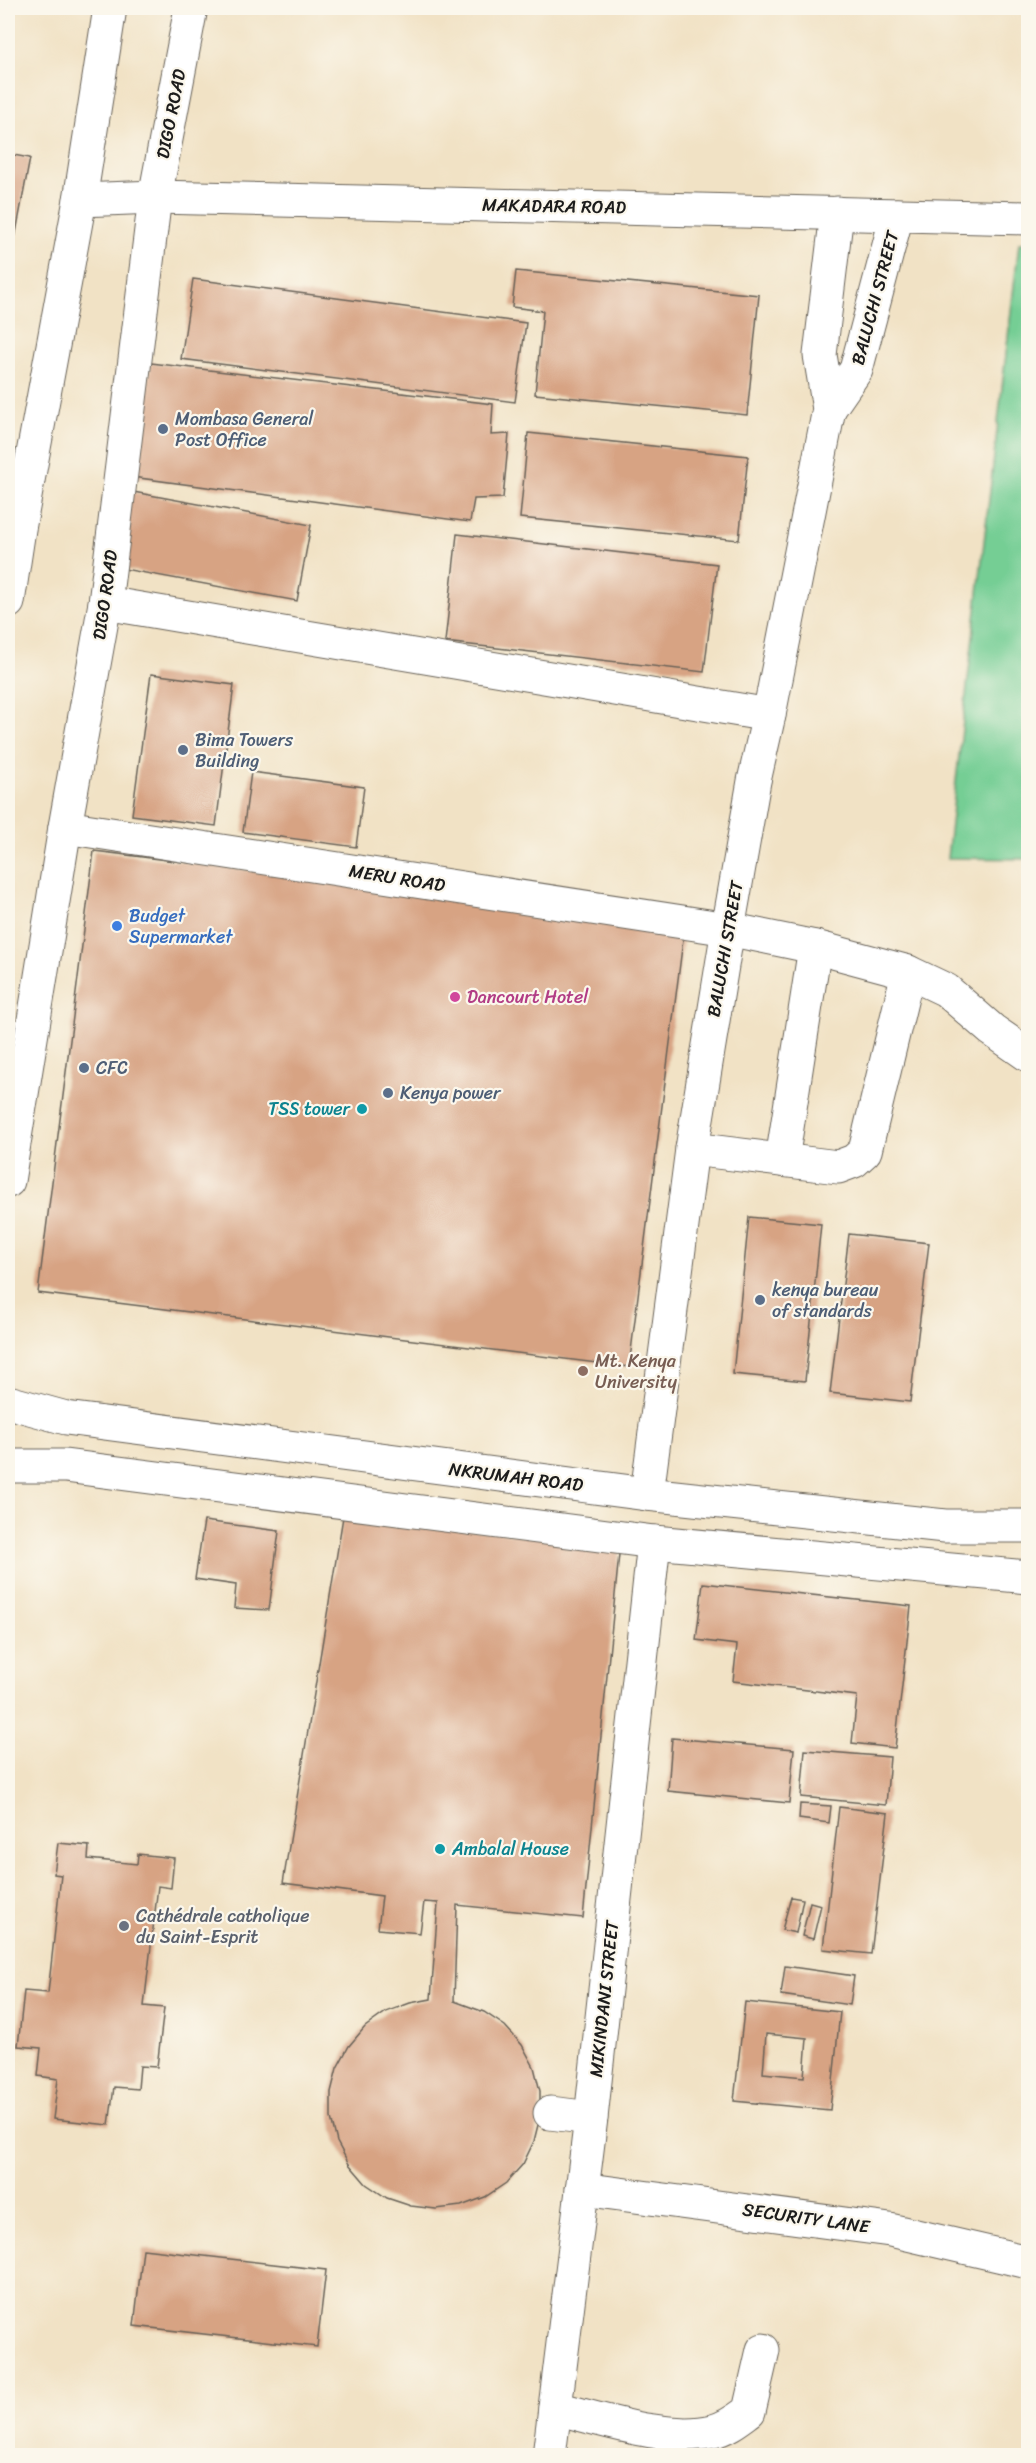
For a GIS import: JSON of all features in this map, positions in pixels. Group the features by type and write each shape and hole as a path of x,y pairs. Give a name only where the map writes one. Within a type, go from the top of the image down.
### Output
{"main road":[{"path":"8,602 13,528 80,200 110,8"},
{"name":"DIGO ROAD","path":"8,1181 65,826 105,603 154,197 192,8"},
{"name":"MAKADARA ROAD","path":"80,200 154,197 1029,218"},
{"name":"BALUCHI STREET","path":"647,1494 692,1149 728,929 754,781 829,409 820,355 837,213"},
{"name":"BALUCHI STREET","path":"829,409 856,370 897,215"},
{"path":"105,603 769,715"},
{"name":"MERU ROAD","path":"65,826 728,929 815,947 908,972 946,990 992,1030 1029,1055"},
{"path":"782,1160 815,947"},
{"path":"692,1149 838,1167 854,1161 865,1151 908,972"},
{"name":"NKRUMAH ROAD","path":"8,1402 66,1418 647,1494 945,1526 1029,1526"},
{"path":"8,1466 65,1466 654,1542 1029,1577"},
{"name":"MIKINDANI STREET","path":"549,2456 591,2118 654,1542"},
{"path":"550,2113 591,2118"},
{"name":"SECURITY LANE","path":"582,2189 890,2230 1029,2262"},
{"path":"555,2408 666,2433 687,2434 714,2431 731,2424 750,2411 763,2350"}],"green space":[{"path":"1019,243 1028,243 1028,859 947,858"}],"building":[{"path":"8,154 30,158 9,270 8,269"},
{"path":"516,271 759,295 747,415 535,394 543,311 512,307"},
{"path":"193,279 526,323 515,402 181,359"},
{"path":"151,363 493,404 491,435 509,434 503,498 474,499 470,522 132,477"},
{"path":"528,433 748,456 739,540 520,518"},
{"path":"128,491 311,525 297,601 113,567"},
{"path":"457,534 717,564 704,672 445,642"},
{"name":"Bima Towers Building","path":"151,674 234,685 216,826 132,815"},
{"path":"251,772 364,787 356,847 243,832"},
{"name":"TSS tower","path":"94,851 685,924 629,1367 38,1293"},
{"path":"749,1217 821,1224 805,1381 733,1374"},
{"path":"849,1234 929,1243 910,1402 830,1393"},
{"name":"Ambalal House","path":"343,1517 620,1544 583,1918 457,1905 454,2001 484,2012 505,2026 522,2045 534,2067 540,2091 540,2117 534,2141 523,2164 506,2183 485,2197 461,2206 436,2209 411,2206 387,2198 366,2184 349,2164 337,2142 331,2118 331,2092 337,2068 349,2046 365,2027 386,2012 410,2003 431,1999 438,1903 424,1902 420,1933 378,1929 382,1896 283,1883"},
{"path":"204,1521 279,1531 269,1610 234,1608 236,1585 195,1579"},
{"path":"703,1583 911,1606 895,1748 852,1743 857,1696 733,1681 737,1645 696,1640"},
{"path":"672,1738 794,1749 789,1803 668,1791"},
{"path":"805,1750 890,1757 886,1805 801,1797"},
{"path":"800,1804 831,1806 829,1823 799,1819"},
{"path":"839,1807 888,1813 871,1954 823,1949"},
{"path":"58,1843 89,1846 88,1859 137,1864 138,1854 174,1858 171,1888 158,1886 144,2006 164,2008 157,2067 140,2066 138,2089 114,2087 109,2125 53,2119 58,2079 38,2076 41,2048 18,2046 24,1991 48,1993 61,1875 54,1874"},
{"path":"791,1897 803,1899 796,1933 782,1930"},
{"path":"810,1902 821,1905 813,1939 802,1936"},
{"path":"785,1966 854,1976 850,2005 781,1995"},
{"path":"745,2002 840,2012 830,2110 734,2101","holes":["766,2034 807,2038 804,2077 763,2073"]},
{"path":"143,2249 326,2270 317,2347 134,2326"}],"place":[{"name":"Mombasa General Post Office","path":"163,429"},
{"name":"Bima Towers Building","path":"183,750"},
{"name":"Budget Supermarket","path":"117,926"},
{"name":"Dancourt Hotel","path":"455,997"},
{"name":"CFC","path":"84,1068"},
{"name":"Kenya power","path":"388,1093"},
{"name":"TSS tower","path":"362,1109"},
{"name":"kenya bureau of standards","path":"760,1300"},
{"name":"Mt. Kenya University","path":"583,1371"},
{"name":"Ambalal House","path":"440,1849"},
{"name":"Cathédrale catholique du Saint-Esprit","path":"124,1926"}]}
